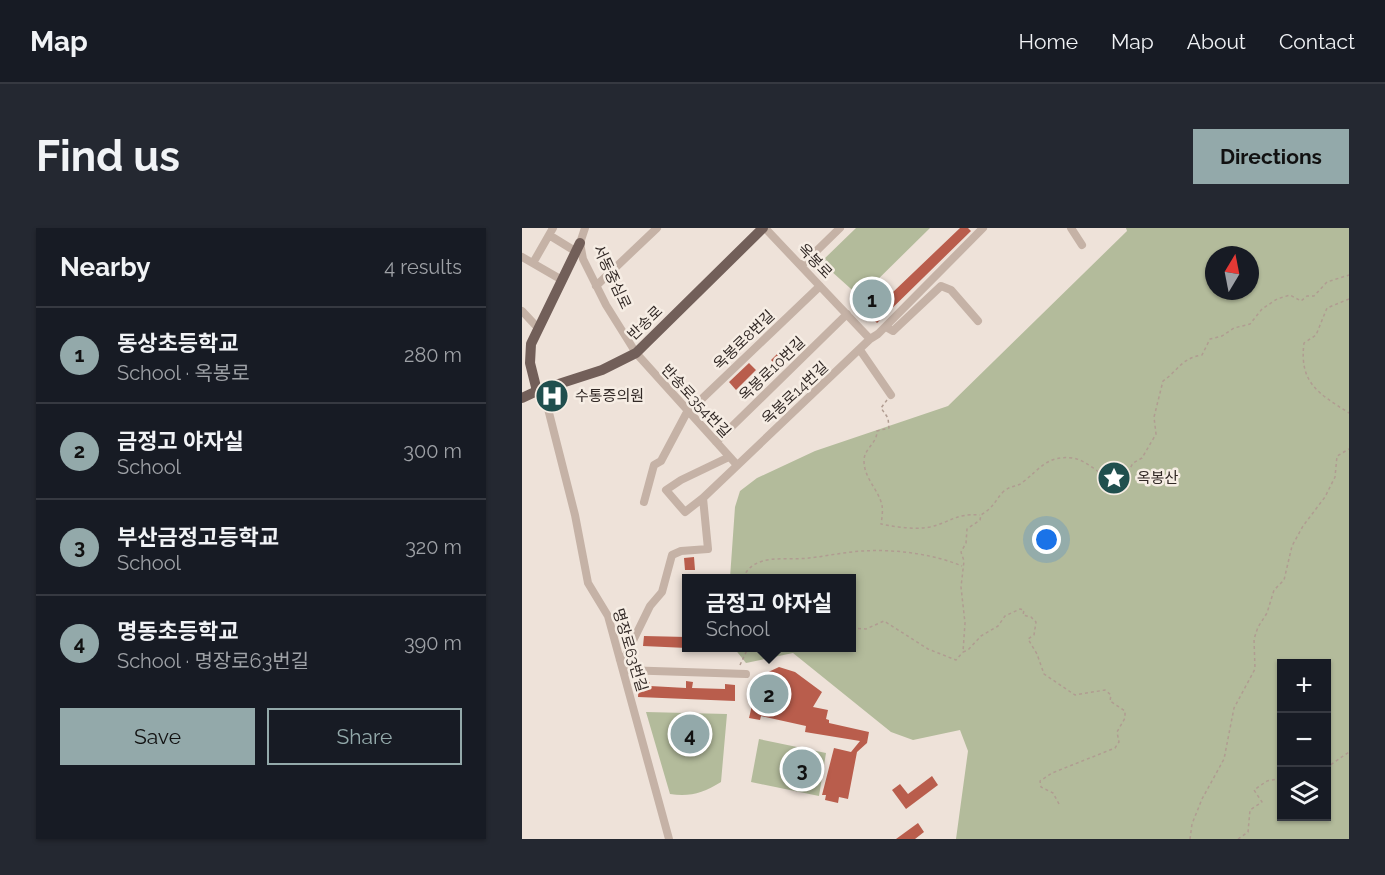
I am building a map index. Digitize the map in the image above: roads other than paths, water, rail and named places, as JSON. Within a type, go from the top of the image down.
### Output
[{"type":"main road","name":"반송로","points":[[522,398],[602,370],[636,353],[764,228]]},
{"type":"main road","name":"서동중심로","points":[[540,390],[529,354],[538,328],[578,247]]},
{"type":"street","name":"서동중심로","points":[[585,228],[578,247],[596,286],[636,353]]},
{"type":"street","points":[[596,286],[657,228]]},
{"type":"street","name":"옥봉로","points":[[764,228],[870,339]]},
{"type":"street","points":[[801,266],[840,228]]},
{"type":"street","points":[[978,321],[951,290],[940,286],[892,331],[886,327],[983,228]]},
{"type":"street","points":[[1071,228],[1082,245]]},
{"type":"street","points":[[533,263],[550,232],[578,247]]},
{"type":"street","points":[[522,256],[562,280]]},
{"type":"street","name":"옥봉로8번길","points":[[644,502],[654,465],[661,461],[689,414],[820,286]]},
{"type":"street","points":[[522,311],[538,328]]},
{"type":"street","name":"옥봉로10번길","points":[[716,442],[847,314]]},
{"type":"street","name":"옥봉로14번길","points":[[729,457],[681,480],[666,490],[685,512],[703,498],[870,339],[886,327]]},
{"type":"street","points":[[860,350],[891,394]]},
{"type":"street","name":"반송로354번길","points":[[636,353],[737,465]]},
{"type":"street","name":"명장로63번길","points":[[540,390],[575,515],[588,583],[608,616],[669,839]]},
{"type":"street","points":[[620,660],[628,651],[650,606],[662,592],[672,555],[681,551],[708,549],[703,498]]},
{"type":"street","points":[[623,670],[746,674]]},
{"type":"place","name":"동상초등학교","points":[[872,299]]},
{"type":"place","name":"수통증의원","points":[[552,396]]},
{"type":"place","name":"옥봉산","points":[[1114,478]]},
{"type":"place","name":"금정고 야자실","points":[[769,694]]},
{"type":"place","name":"명동초등학교","points":[[690,734]]},
{"type":"place","name":"부산금정고등학교","points":[[802,769]]}]
